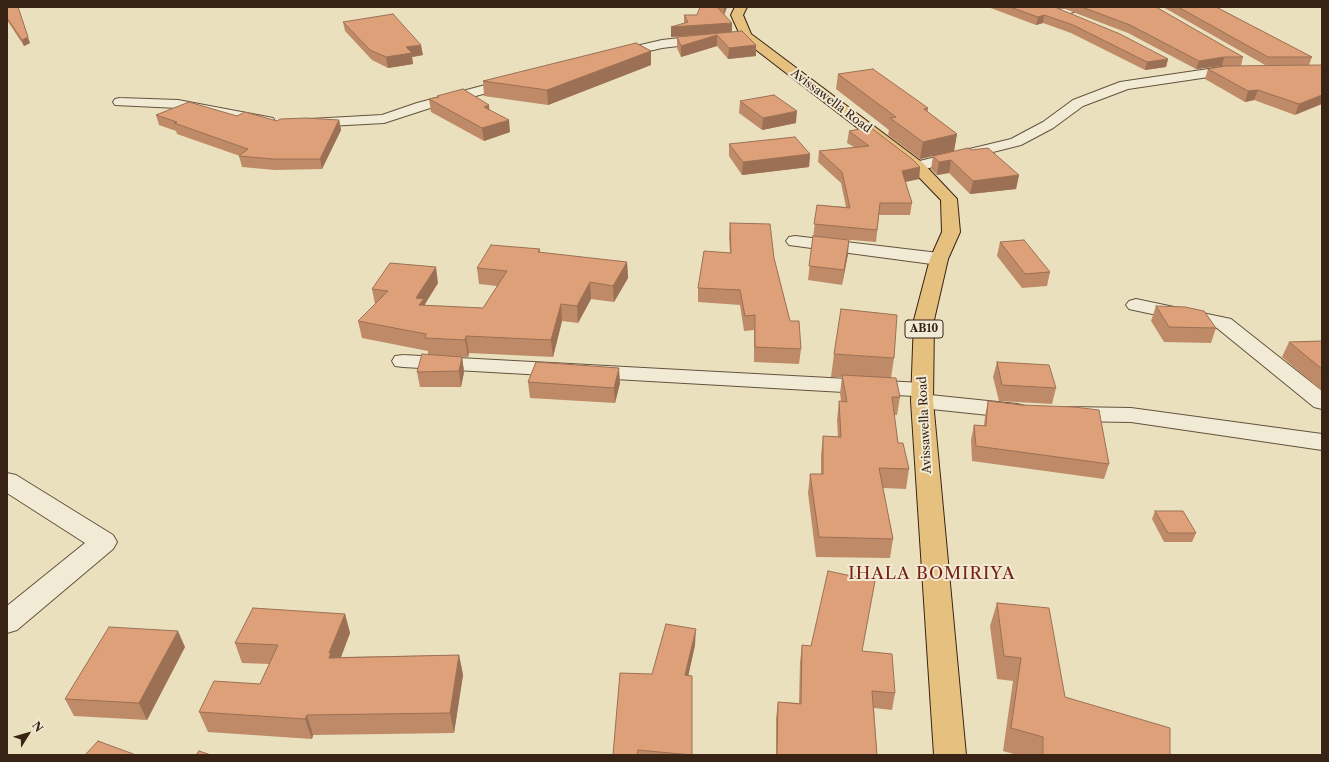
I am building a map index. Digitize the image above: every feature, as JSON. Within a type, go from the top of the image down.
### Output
[{"type":"main road","name":"Avissawella Road","points":[[741,7],[737,15],[732,37],[917,166],[949,199],[951,232],[939,259],[924,320],[922,395],[950,755]]},
{"type":"street","points":[[1044,7],[1081,20]]},
{"type":"street","points":[[1060,12],[1080,7]]},
{"type":"street","points":[[599,59],[662,44],[732,37]]},
{"type":"street","points":[[1175,64],[1194,75]]},
{"type":"street","points":[[917,166],[1016,142],[1048,125],[1078,103],[1126,85],[1222,71],[1249,71]]},
{"type":"street","points":[[299,123],[384,119],[422,106],[522,80]]},
{"type":"street","points":[[120,102],[178,104],[284,124]]},
{"type":"street","points":[[795,240],[939,259]]},
{"type":"street","points":[[1136,305],[1224,323],[1322,402]]},
{"type":"street","points":[[403,361],[922,395],[1044,412],[1131,415],[1322,442]]},
{"type":"street","points":[[7,481],[104,542],[7,622]]},
{"type":"building","points":[[7,7],[18,7],[28,37],[22,40],[7,18]]},
{"type":"building","points":[[700,7],[717,7],[732,23],[671,27],[688,22],[684,15],[697,15]]},
{"type":"building","points":[[1010,7],[1057,7],[1120,34],[1168,59],[1147,62],[1073,25],[1044,15],[1038,17]]},
{"type":"building","points":[[1082,7],[1156,7],[1243,57],[1224,57],[1199,61],[1130,25]]},
{"type":"building","points":[[1178,7],[1216,7],[1312,57],[1268,57]]},
{"type":"building","points":[[393,14],[421,45],[406,47],[412,53],[386,57],[370,50],[343,22]]},
{"type":"building","points":[[742,31],[756,45],[729,48],[717,35],[681,46],[677,37]]},
{"type":"building","points":[[636,43],[651,51],[547,90],[483,81]]},
{"type":"building","points":[[1322,65],[1322,95],[1299,104],[1258,90],[1248,91],[1208,69],[1225,66]]},
{"type":"building","points":[[873,69],[928,108],[924,109],[957,134],[923,142],[890,118],[896,117],[838,74]]},
{"type":"building","points":[[463,89],[489,105],[484,107],[509,120],[482,128],[429,99]]},
{"type":"building","points":[[774,95],[797,111],[763,118],[740,101]]},
{"type":"building","points":[[189,102],[237,116],[245,112],[277,121],[280,119],[306,118],[339,120],[320,159],[273,159],[239,156],[248,149],[174,123],[177,122],[156,115]]},
{"type":"building","points":[[870,127],[912,159],[920,167],[902,171],[912,203],[880,203],[877,230],[814,224],[817,205],[850,208],[842,172],[819,151],[869,146],[849,131]]},
{"type":"building","points":[[795,137],[810,154],[743,162],[729,144]]},
{"type":"building","points":[[968,148],[971,150],[988,148],[1019,175],[973,181],[951,160],[939,162],[933,156]]},
{"type":"building","points":[[730,223],[770,224],[774,258],[790,321],[799,321],[801,349],[755,347],[755,315],[745,316],[740,290],[698,288],[704,251],[731,253]]},
{"type":"building","points":[[813,236],[849,240],[844,270],[809,266]]},
{"type":"building","points":[[1024,240],[1050,272],[1025,274],[1000,242]]},
{"type":"building","points":[[491,245],[540,249],[538,252],[627,262],[613,286],[590,282],[577,306],[561,304],[551,340],[466,336],[465,340],[425,338],[426,334],[358,321],[388,291],[372,289],[390,263],[436,267],[416,298],[424,299],[419,305],[483,308],[507,271],[477,268]]},
{"type":"building","points":[[1156,306],[1185,307],[1204,311],[1216,328],[1169,327]]},
{"type":"building","points":[[841,309],[897,315],[894,358],[834,354]]},
{"type":"building","points":[[1322,341],[1322,369],[1289,342]]},
{"type":"building","points":[[422,354],[462,357],[459,371],[417,372]]},
{"type":"building","points":[[536,362],[619,368],[614,388],[528,382]]},
{"type":"building","points":[[997,362],[1049,365],[1056,388],[1002,385]]},
{"type":"building","points":[[842,375],[896,378],[900,397],[892,397],[898,443],[903,443],[909,469],[879,468],[893,539],[819,537],[810,474],[823,474],[823,436],[841,437],[839,401],[847,402]]},
{"type":"building","points":[[988,401],[1021,405],[1074,407],[1099,410],[1109,464],[976,446],[974,425],[986,426]]},
{"type":"building","points":[[1155,511],[1183,511],[1196,533],[1168,533]]},
{"type":"building","points":[[828,571],[875,581],[862,651],[892,654],[895,693],[872,691],[877,755],[777,755],[778,702],[801,704],[802,645],[811,646]]},
{"type":"building","points":[[997,603],[1049,608],[1065,697],[1170,728],[1170,755],[1043,755],[1043,737],[1011,728],[1021,658],[1004,656]]},
{"type":"building","points":[[253,608],[345,614],[329,653],[331,653],[329,658],[459,655],[450,713],[307,715],[305,719],[199,712],[214,681],[260,684],[278,645],[235,643]]},
{"type":"building","points":[[666,624],[696,629],[685,675],[692,676],[692,755],[638,750],[637,755],[613,755],[620,673],[652,674]]},
{"type":"building","points":[[109,627],[178,631],[139,703],[65,699]]},
{"type":"building","points":[[98,741],[136,755],[85,755]]},
{"type":"building","points":[[199,751],[211,755],[196,755]]},
{"type":"district","name":"IHALA BOMIRIYA","points":[[932,574]]}]
